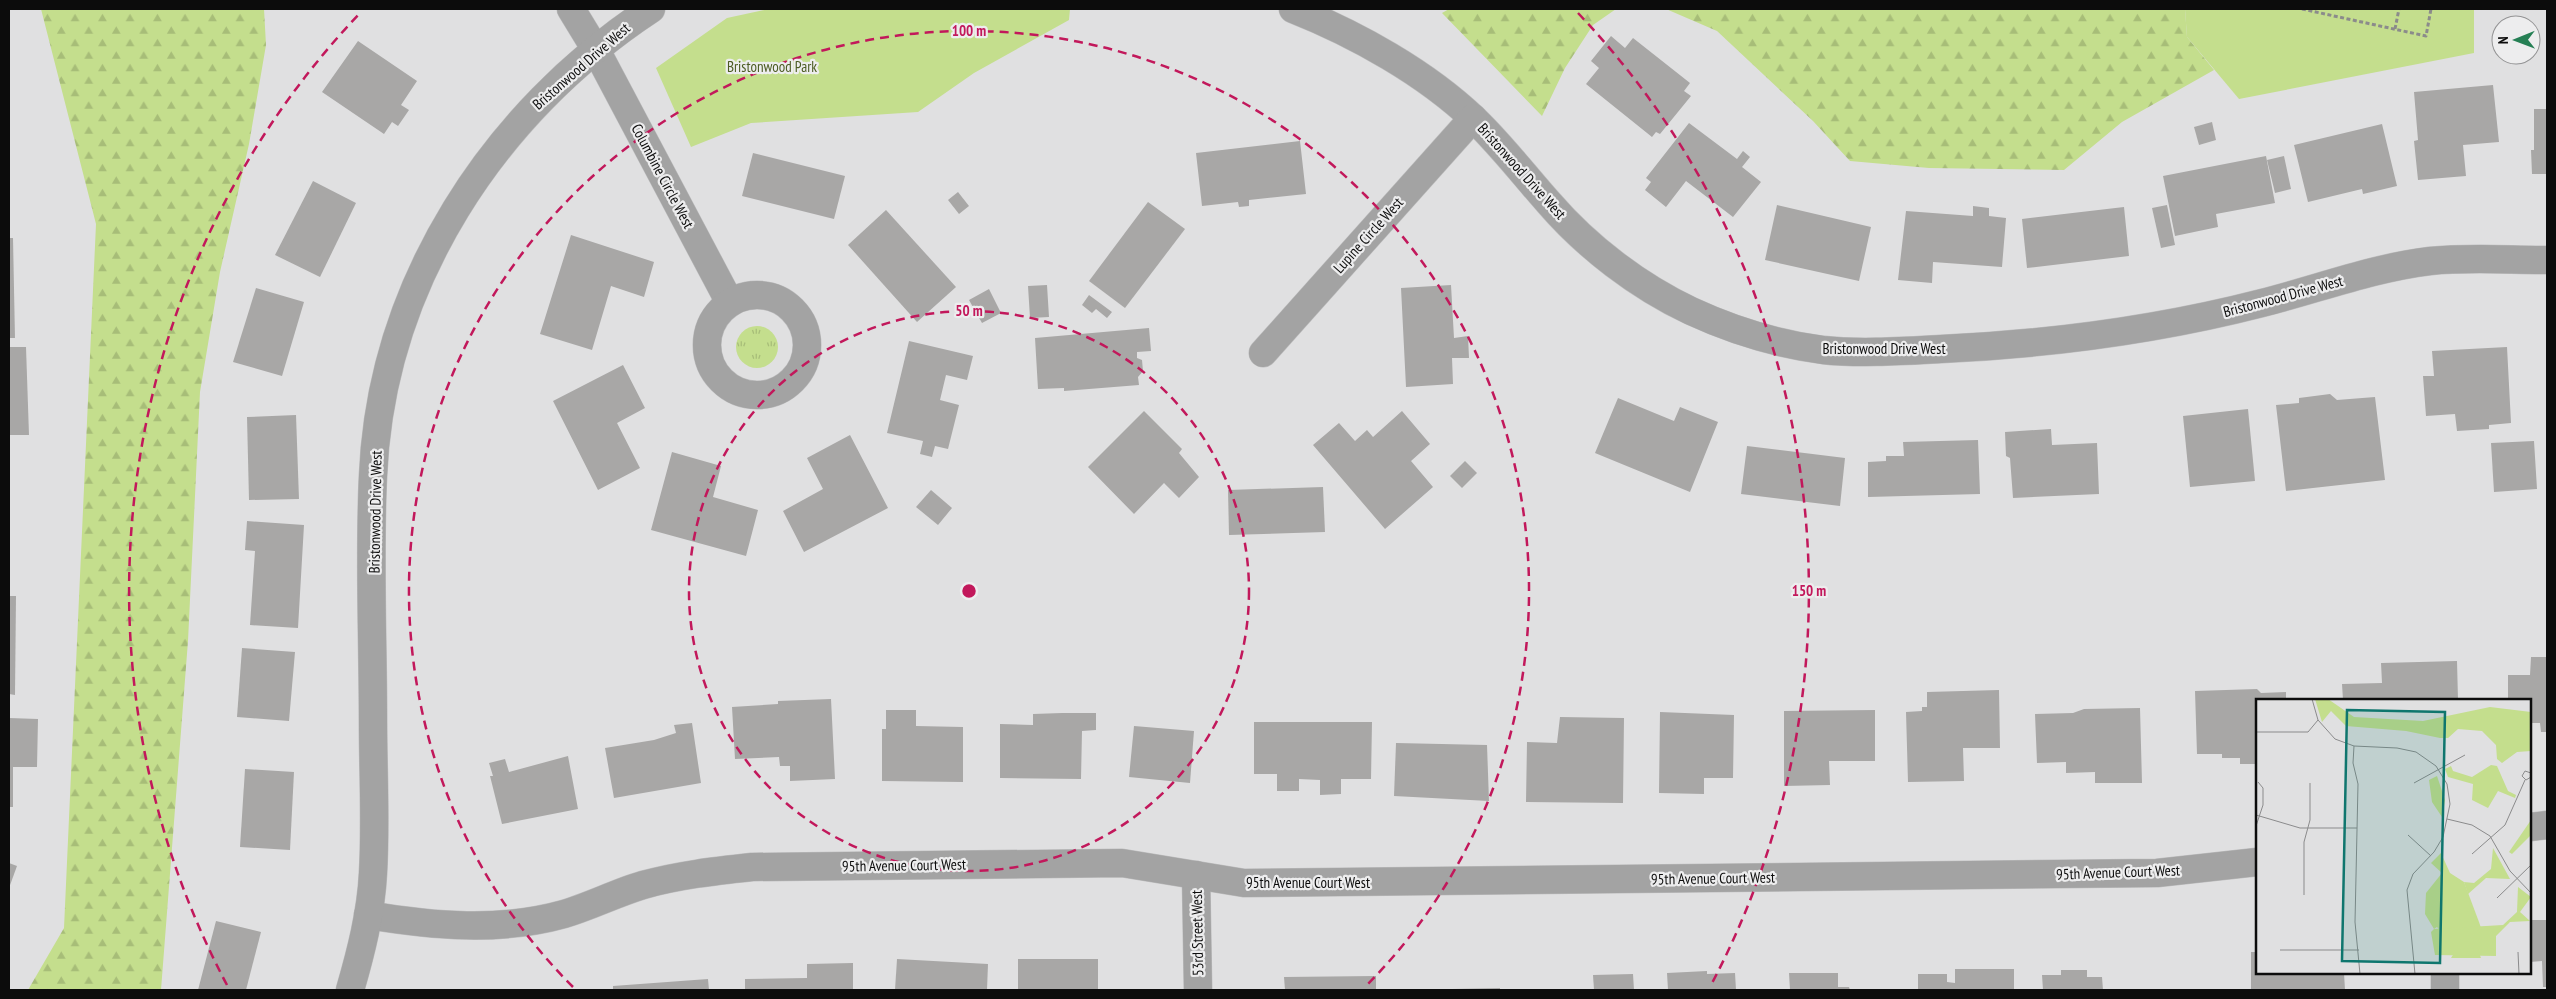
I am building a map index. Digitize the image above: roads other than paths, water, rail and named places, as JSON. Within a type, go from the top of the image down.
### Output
[{"type":"street","name":"Columbine Circle West","points":[[572,9],[596,50],[730,303]]},
{"type":"street","name":"Bristonwood Drive West","points":[[350,990],[368,914],[373,873],[373,475],[387,379],[400,331],[416,285],[437,241],[461,199],[490,157],[522,118],[557,82],[651,9]]},
{"type":"street","name":"Bristonwood Drive West","points":[[1294,9],[1363,42],[1430,83],[1473,118],[1511,157],[1551,206],[1601,254],[1659,294],[1690,310],[1739,330],[1824,350],[1912,351],[1991,347],[2088,337],[2186,321],[2262,303],[2374,271],[2429,262],[2547,260]]},
{"type":"street","name":"Lupine Circle West","points":[[1263,353],[1473,118]]},
{"type":"street","points":[[2531,827],[2547,825]]},
{"type":"street","name":"95th Avenue Court West","points":[[368,914],[418,923],[470,926],[533,920],[564,914],[643,886],[696,873],[752,867],[1122,863],[1244,883],[2157,873],[2256,862]]},
{"type":"street","name":"53rd Street West","points":[[1196,876],[1198,990]]},
{"type":"street","points":[[2445,974],[2445,990]]},
{"type":"park label","name":"Bristonwood Park","points":[[772,66]]}]
